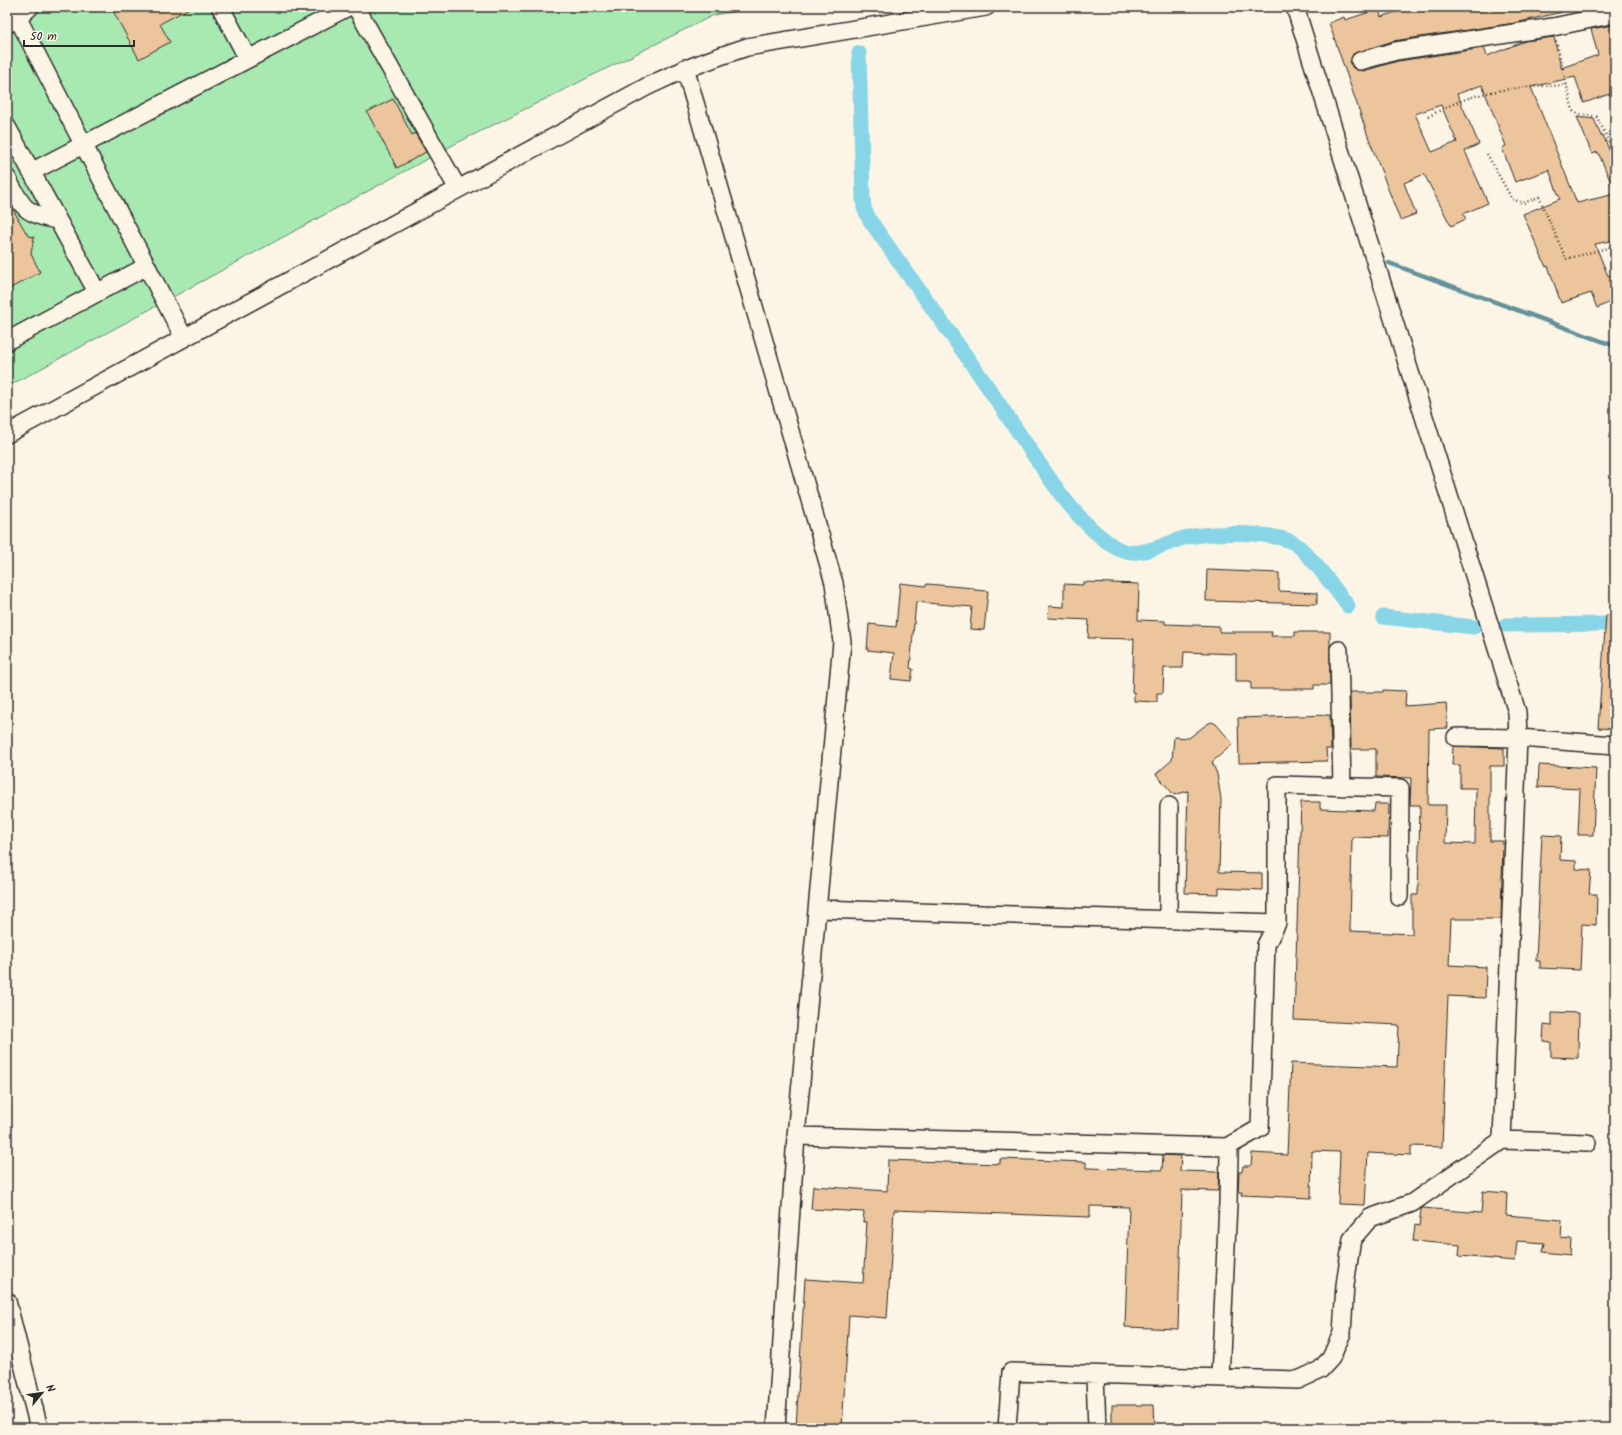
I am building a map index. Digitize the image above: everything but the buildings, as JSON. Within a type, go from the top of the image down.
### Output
[{"type":"street","points":[[30,7],[12,17],[83,145],[184,338]]},
{"type":"street","points":[[31,172],[348,7]]},
{"type":"street","points":[[356,7],[458,189]]},
{"type":"street","points":[[7,434],[648,86],[685,68],[747,47],[986,7]]},
{"type":"street","points":[[1295,7],[1517,712],[1518,738],[1502,1140]]},
{"type":"street","points":[[221,8],[248,59]]},
{"type":"street","points":[[1360,61],[1396,51],[1553,27],[1615,14]]},
{"type":"street","points":[[685,68],[834,583],[842,642],[796,1136],[776,1428]]},
{"type":"street","points":[[7,127],[96,292]]},
{"type":"street","points":[[7,178],[27,210],[38,216],[57,220]]},
{"type":"street","points":[[7,341],[147,266]]},
{"type":"street","points":[[1340,650],[1342,787]]},
{"type":"street","points":[[1456,737],[1518,738],[1615,745]]},
{"type":"street","points":[[796,1136],[1228,1147],[1260,1128],[1266,945],[1277,923],[1277,785],[1400,788],[1399,897]]},
{"type":"street","points":[[1168,919],[1169,806]]},
{"type":"street","points":[[818,909],[1277,923]]},
{"type":"street","points":[[1006,1428],[1011,1372],[1298,1380],[1320,1370],[1331,1358],[1342,1333],[1345,1285],[1352,1239],[1370,1218],[1412,1203],[1502,1140],[1588,1142]]},
{"type":"street","points":[[1220,1378],[1229,1153]]},
{"type":"street","points":[[7,1301],[39,1428]]},
{"type":"street","points":[[1095,1375],[1097,1428]]},
{"type":"path","points":[[1553,27],[1573,111],[1579,114],[1597,117],[1615,154]]},
{"type":"path","points":[[1428,117],[1450,104],[1470,96],[1496,90],[1567,85]]},
{"type":"path","points":[[1486,154],[1512,198],[1523,203],[1539,197],[1566,260],[1615,246]]},
{"type":"green space","points":[[7,7],[760,7],[714,15],[453,145],[7,387]]},
{"type":"waterway","points":[[859,53],[863,198],[864,208],[869,219],[985,383],[1052,482],[1079,516],[1113,546],[1131,552],[1150,550],[1188,537],[1199,535],[1226,533],[1255,534],[1281,538],[1292,542],[1305,553],[1348,606]]},
{"type":"waterway","points":[[1389,263],[1615,346]]},
{"type":"waterway","points":[[1383,617],[1474,627]]},
{"type":"waterway","points":[[1506,625],[1615,624]]}]
